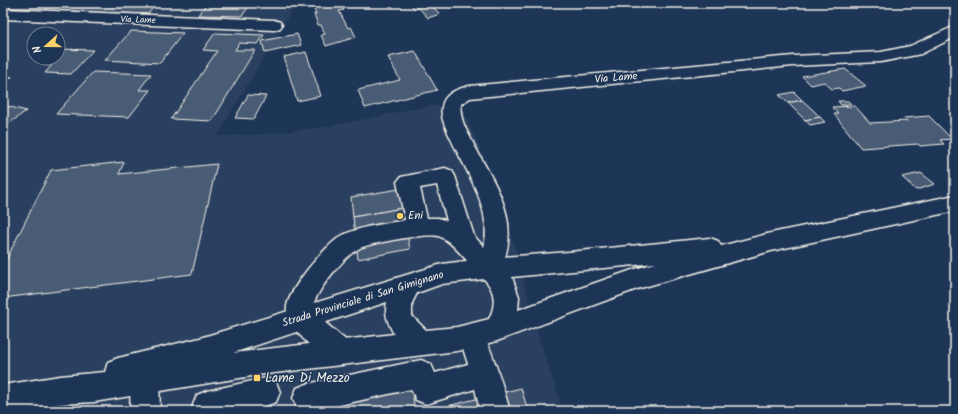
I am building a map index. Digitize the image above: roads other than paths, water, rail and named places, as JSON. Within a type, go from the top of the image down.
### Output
[{"type":"main road","name":"Via Lame","points":[[3,14],[274,25]]},
{"type":"main road","name":"Via Lame","points":[[489,268],[497,242],[496,221],[490,200],[452,118],[451,104],[453,99],[458,96],[469,92],[782,62],[880,57],[915,50],[955,31]]},
{"type":"main road","points":[[418,228],[408,182],[445,176],[464,242]]},
{"type":"main road","name":"Strada Provinciale di San Gimignano","points":[[3,399],[60,390],[94,388],[258,362],[423,344],[485,332],[635,279],[771,242],[955,203]]},
{"type":"main road","points":[[339,352],[302,318],[298,307],[304,293],[324,268],[348,243],[362,238],[430,226],[442,228],[464,242],[502,280],[506,292],[506,310],[485,332],[485,374],[494,411]]},
{"type":"main road","name":"Strada Provinciale di San Gimignano","points":[[60,390],[93,378],[176,358],[442,274],[489,268],[569,262],[771,242]]},
{"type":"main road","points":[[408,285],[399,302],[399,315],[403,327],[407,332],[423,344]]},
{"type":"main road","points":[[307,398],[421,373],[426,390],[485,374]]},
{"type":"main road","points":[[145,380],[146,411]]},
{"type":"main road","points":[[207,411],[207,405],[266,392]]},
{"type":"place","name":"Eni","points":[[400,216]]},
{"type":"place","name":"Lame Di Mezzo","points":[[257,378]]}]
